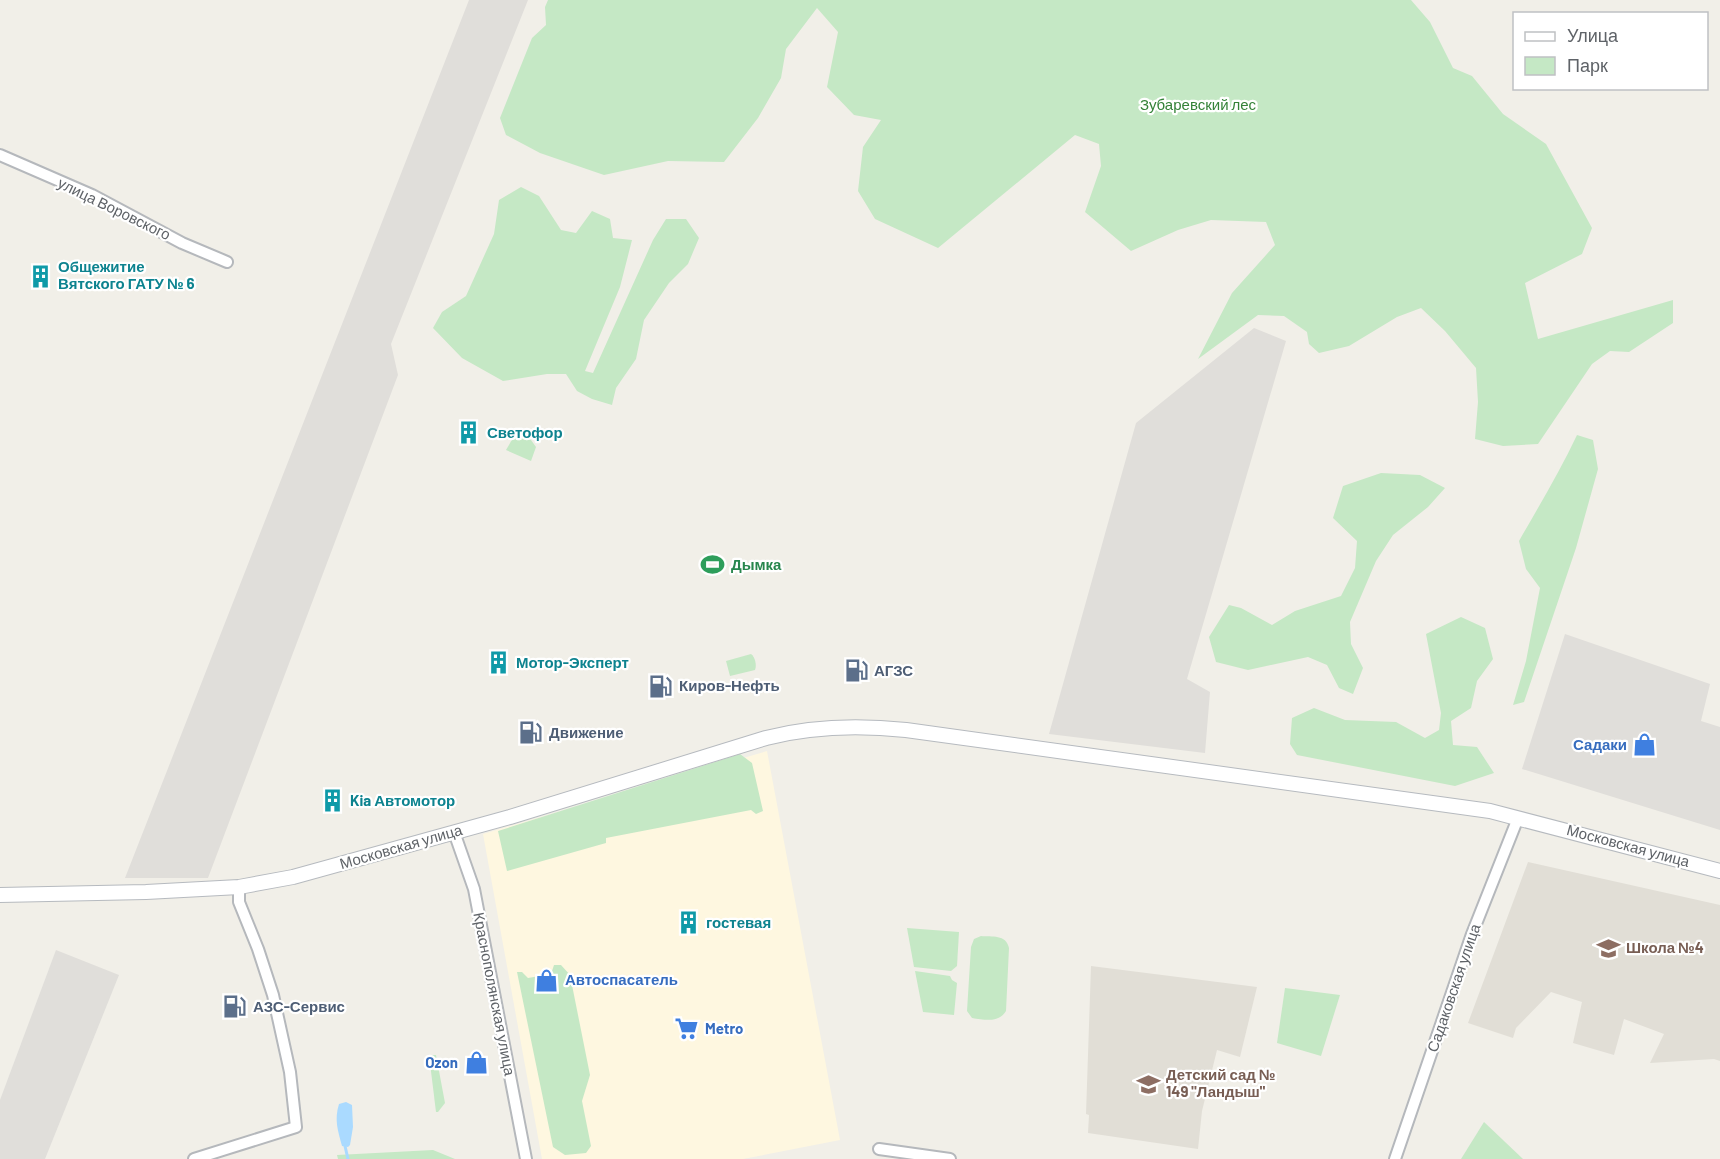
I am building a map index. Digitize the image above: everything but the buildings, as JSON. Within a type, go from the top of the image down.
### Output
[{"type":"main road","name":"Московская улица","points":[[0,895],[146,892],[239,887],[293,877],[454,832],[790,732],[838,727],[906,730],[1490,811],[1720,871]]},
{"type":"street","name":"улица Воровского","points":[[0,155],[82,191],[182,243],[228,262]]},
{"type":"street","name":"Садаковская улица","points":[[1395,1159],[1468,944],[1518,818]]},
{"type":"street","name":"Краснополянская улица","points":[[454,832],[474,889],[526,1159]]},
{"type":"street","points":[[194,1159],[296,1127],[290,1072],[273,995],[239,902],[239,887]]},
{"type":"street","points":[[879,1149],[950,1159]]},
{"type":"shaded area","points":[[469,0],[528,0],[391,344],[398,375],[208,878],[125,878]]},
{"type":"shaded area","points":[[1254,328],[1286,341],[1187,679],[1210,692],[1205,753],[1049,734],[1136,423]]},
{"type":"shaded area","points":[[1565,634],[1710,684],[1701,721],[1720,727],[1720,830],[1522,769]]},
{"type":"shaded area","points":[[767,751],[840,1140],[743,1159],[542,1159],[483,834]]},
{"type":"shaded area","name":"Школа №4","points":[[1528,862],[1720,905],[1720,1061],[1714,1059],[1650,1063],[1664,1034],[1624,1019],[1614,1055],[1573,1043],[1582,1002],[1551,992],[1516,1028],[1513,1038],[1468,1023]]},
{"type":"shaded area","points":[[56,950],[119,975],[45,1159],[0,1159],[0,1100]]},
{"type":"shaded area","name":"Детский сад № 149 \"Ландыш\"","points":[[1091,966],[1257,987],[1240,1057],[1217,1050],[1202,1111],[1198,1149],[1088,1133],[1089,1115],[1086,1114]]},
{"type":"green space","name":"Зубаревский лес","points":[[548,0],[1411,0],[1430,22],[1453,68],[1472,76],[1503,114],[1546,144],[1592,228],[1582,254],[1525,283],[1538,339],[1673,300],[1673,323],[1629,352],[1610,351],[1592,364],[1538,444],[1503,446],[1475,439],[1478,402],[1476,368],[1445,331],[1421,308],[1397,317],[1349,346],[1319,353],[1309,344],[1307,332],[1284,316],[1258,315],[1198,359],[1232,293],[1275,245],[1266,222],[1211,220],[1178,230],[1131,251],[1085,212],[1101,166],[1099,144],[1075,135],[938,248],[875,219],[858,191],[863,147],[881,120],[854,115],[827,87],[838,32],[817,8],[786,49],[781,78],[758,118],[724,162],[668,161],[604,175],[540,153],[506,135],[500,118],[532,38],[546,25],[545,7]]},
{"type":"green space","points":[[521,187],[539,196],[561,230],[576,233],[592,211],[610,219],[613,238],[632,240],[620,287],[585,371],[593,373],[653,240],[666,219],[686,219],[699,238],[688,264],[669,283],[644,320],[636,359],[616,388],[612,405],[592,399],[577,391],[566,374],[547,374],[503,381],[462,358],[433,328],[442,312],[466,296],[494,234],[499,200]]},
{"type":"green space","points":[[1577,435],[1593,440],[1598,469],[1576,548],[1524,702],[1513,705],[1526,661],[1540,588],[1526,569],[1519,541]]},
{"type":"green space","points":[[522,437],[531,440],[536,447],[531,461],[506,450],[513,438]]},
{"type":"green space","points":[[1381,473],[1420,475],[1445,488],[1428,507],[1393,535],[1376,561],[1350,622],[1351,644],[1363,668],[1353,694],[1339,688],[1327,665],[1308,657],[1248,670],[1216,662],[1209,637],[1229,605],[1241,608],[1272,625],[1295,611],[1341,596],[1355,568],[1357,541],[1333,518],[1343,486]]},
{"type":"green space","points":[[1461,617],[1485,628],[1493,659],[1477,681],[1471,708],[1451,721],[1453,745],[1477,747],[1494,773],[1455,786],[1297,755],[1290,744],[1292,718],[1314,708],[1345,720],[1396,722],[1425,738],[1439,730],[1441,713],[1426,634]]},
{"type":"green space","points":[[751,654],[755,661],[755,670],[730,676],[726,661]]},
{"type":"green space","points":[[740,754],[752,763],[763,811],[756,814],[751,810],[606,838],[606,843],[507,871],[498,831]]},
{"type":"green space","points":[[907,928],[959,932],[957,966],[951,971],[914,967]]},
{"type":"green space","points":[[981,936],[1002,938],[1009,948],[1006,1011],[1000,1017],[991,1020],[972,1018],[967,1011],[971,947],[974,939]]},
{"type":"green space","points":[[554,965],[561,965],[570,975],[590,1075],[582,1101],[591,1146],[586,1153],[565,1155],[553,1147],[517,972],[522,972],[528,978],[551,974]]},
{"type":"green space","points":[[915,971],[950,976],[957,983],[954,1015],[923,1012]]},
{"type":"green space","points":[[1285,988],[1340,995],[1321,1056],[1277,1043]]},
{"type":"green space","points":[[429,1055],[436,1055],[445,1103],[438,1112],[436,1112]]},
{"type":"green space","points":[[1484,1122],[1523,1159],[1461,1159]]},
{"type":"green space","points":[[433,1150],[455,1159],[338,1159],[337,1155]]},
{"type":"water","points":[[346,1102],[352,1105],[353,1127],[348,1147],[342,1146],[337,1120],[339,1104]]},
{"type":"waterway","points":[[345,1146],[348,1159]]},
{"type":"place","name":"Общежитие Вятского ГАТУ № 6","points":[[40,276]]},
{"type":"place","name":"Светофор","points":[[469,433]]},
{"type":"place","name":"Дымка","points":[[713,565]]},
{"type":"place","name":"Мотор-Эксперт","points":[[498,663]]},
{"type":"place","name":"АГЗС","points":[[856,671]]},
{"type":"place","name":"Киров-Нефть","points":[[661,686]]},
{"type":"place","name":"Движение","points":[[531,733]]},
{"type":"place","name":"Садаки","points":[[1645,745]]},
{"type":"place","name":"Kia Автомотор","points":[[332,801]]},
{"type":"place","name":"гостевая","points":[[688,923]]},
{"type":"place","name":"Школа №4","points":[[1608,948]]},
{"type":"place","name":"Автоспасатель","points":[[547,980]]},
{"type":"place","name":"АЗС-Сервис","points":[[235,1007]]},
{"type":"place","name":"Metro","points":[[687,1029]]},
{"type":"place","name":"Ozon","points":[[476,1063]]},
{"type":"place","name":"Детский сад № 149 \"Ландыш\"","points":[[1148,1084]]}]
